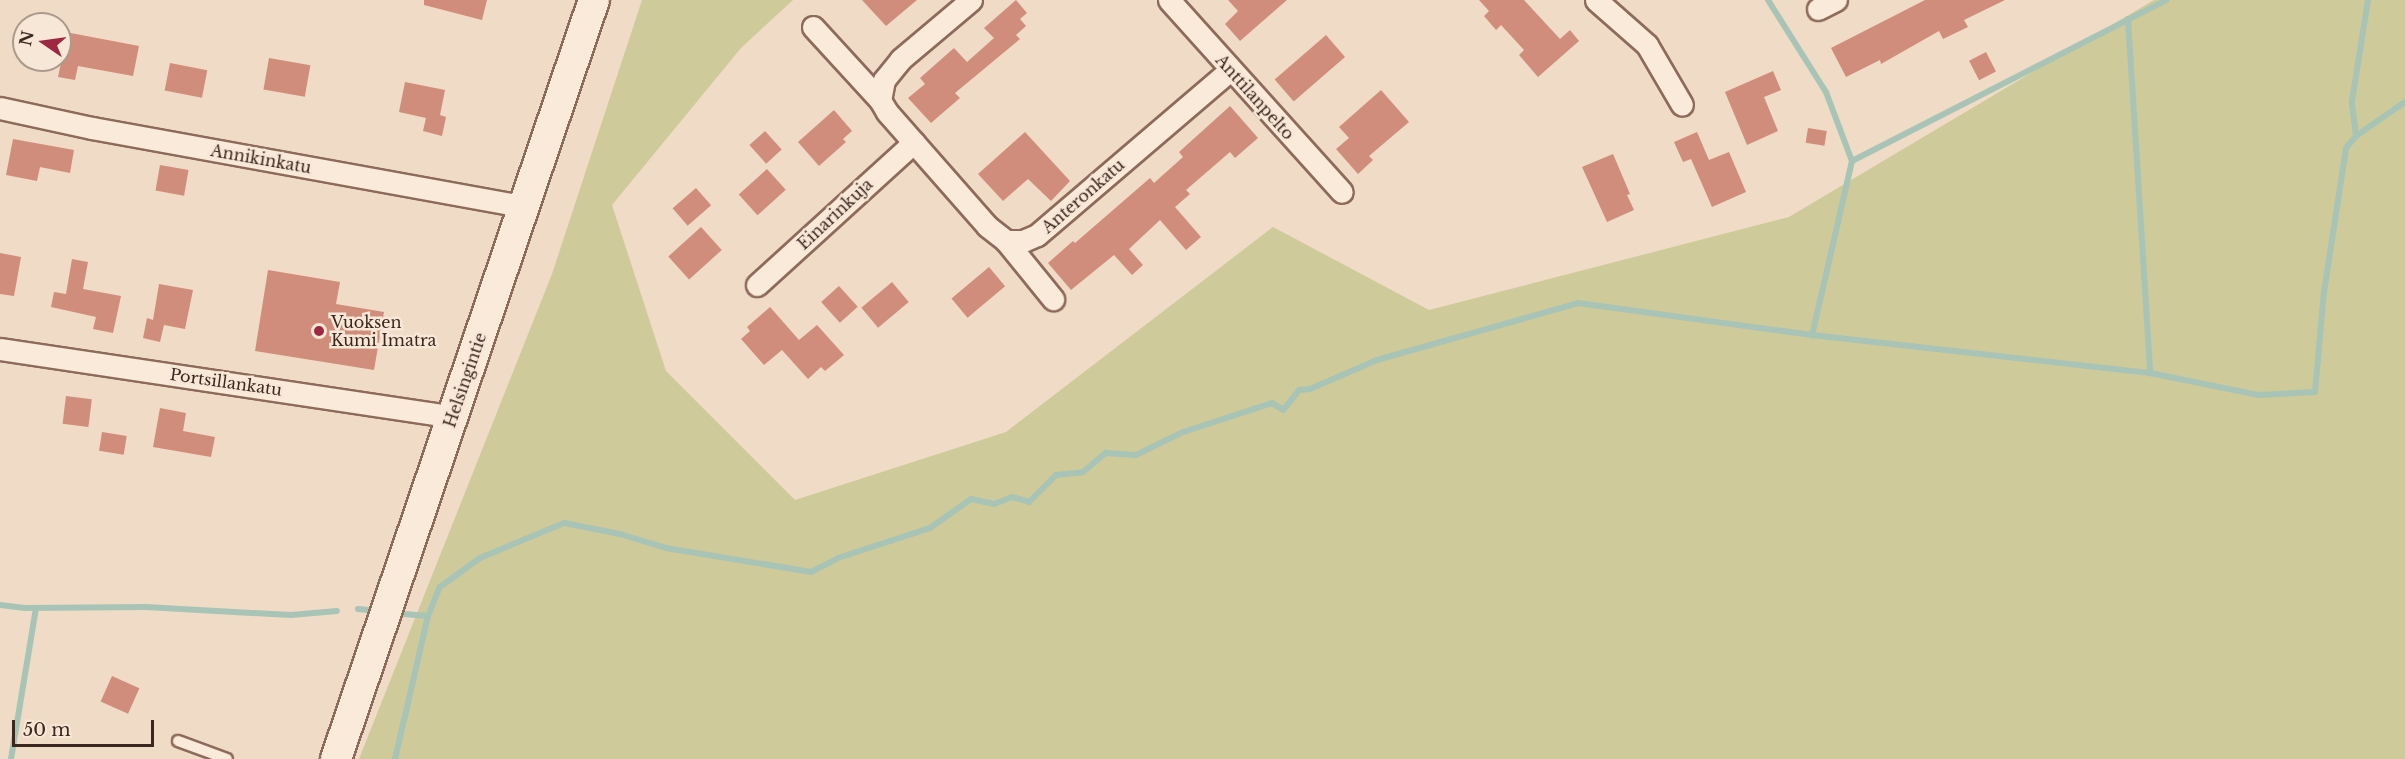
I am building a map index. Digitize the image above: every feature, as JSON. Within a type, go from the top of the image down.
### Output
[{"type":"main road","name":"Helsingintie","points":[[336,759],[594,0]]},
{"type":"street","points":[[880,100],[884,80],[902,59],[971,0]]},
{"type":"street","name":"Anttilanpelto","points":[[1169,0],[1342,192]]},
{"type":"street","points":[[1596,0],[1647,45],[1682,105]]},
{"type":"street","points":[[813,27],[880,100],[887,112],[987,226],[1006,241],[1053,299]]},
{"type":"street","name":"Anteronkatu","points":[[1006,241],[1023,241],[1037,235],[1230,70]]},
{"type":"street","name":"Annikinkatu","points":[[0,108],[92,128],[523,206]]},
{"type":"street","name":"Einarinkuja","points":[[757,285],[914,142]]},
{"type":"street","name":"Portsillankatu","points":[[0,349],[453,417]]},
{"type":"lane","points":[[178,741],[227,759]]},
{"type":"shaded area","points":[[642,0],[793,0],[741,48],[612,205],[666,371],[795,500],[1006,432],[1273,227],[1429,310],[1789,217],[2154,0],[2405,0],[2405,759],[359,759],[552,274]]},
{"type":"building","points":[[424,0],[487,0],[482,20],[424,5]]},
{"type":"building","points":[[862,0],[917,0],[886,26]]},
{"type":"building","points":[[1016,0],[1027,13],[1020,19],[1026,26],[1016,35],[1020,39],[955,93],[960,98],[931,123],[908,98],[925,84],[920,78],[954,48],[967,62],[994,38],[984,28]]},
{"type":"building","points":[[1228,0],[1287,0],[1240,41],[1225,24],[1238,11]]},
{"type":"building","points":[[1479,0],[1524,0],[1560,39],[1570,30],[1579,41],[1538,77],[1519,55],[1524,50],[1501,25],[1496,30],[1484,16],[1489,11]]},
{"type":"building","points":[[1925,0],[2005,0],[1964,20],[1968,27],[1943,39],[1939,31],[1881,64],[1880,60],[1846,77],[1831,48]]},
{"type":"building","points":[[72,33],[139,46],[133,76],[78,66],[75,80],[58,77],[59,72],[72,72]]},
{"type":"building","points":[[1326,35],[1345,57],[1294,101],[1275,80]]},
{"type":"building","points":[[1986,52],[1996,72],[1979,80],[1969,61]]},
{"type":"building","points":[[269,58],[310,65],[305,97],[263,90]]},
{"type":"building","points":[[170,63],[207,70],[202,98],[165,90]]},
{"type":"building","points":[[1773,71],[1781,90],[1764,97],[1778,131],[1747,145],[1725,92]]},
{"type":"building","points":[[405,82],[445,90],[440,115],[446,117],[442,136],[423,131],[426,118],[399,112]]},
{"type":"building","points":[[1381,90],[1409,122],[1369,156],[1373,160],[1358,174],[1336,149],[1349,138],[1339,127]]},
{"type":"building","points":[[1230,106],[1258,138],[1235,158],[1230,152],[1186,190],[1190,194],[1175,207],[1201,237],[1186,250],[1160,220],[1129,249],[1143,265],[1132,275],[1114,255],[1071,290],[1048,263],[1073,241],[1075,243],[1150,178],[1154,183],[1183,157],[1179,152]]},
{"type":"building","points":[[834,110],[852,131],[843,139],[846,142],[819,166],[798,142]]},
{"type":"building","points":[[1808,128],[1827,131],[1824,146],[1806,143]]},
{"type":"building","points":[[765,131],[782,150],[766,164],[749,145]]},
{"type":"building","points":[[1025,132],[1070,181],[1051,201],[1028,179],[1003,201],[978,174]]},
{"type":"building","points":[[1697,132],[1709,160],[1729,152],[1746,192],[1712,207],[1691,159],[1683,162],[1674,142]]},
{"type":"building","points":[[13,139],[74,150],[70,173],[40,167],[37,181],[6,175]]},
{"type":"building","points":[[1613,154],[1630,194],[1627,195],[1634,210],[1607,222],[1582,167]]},
{"type":"building","points":[[160,165],[189,170],[184,196],[155,191]]},
{"type":"building","points":[[767,169],[786,190],[757,215],[739,194]]},
{"type":"building","points":[[696,188],[711,205],[688,226],[673,208]]},
{"type":"building","points":[[701,227],[722,250],[689,279],[668,256]]},
{"type":"building","points":[[0,253],[21,257],[14,296],[0,294]]},
{"type":"building","points":[[72,259],[88,262],[83,289],[121,296],[113,333],[93,329],[96,317],[51,307],[54,292],[66,294]]},
{"type":"building","points":[[989,267],[1005,286],[968,318],[951,298]]},
{"type":"building","name":"Vuoksen Kumi Imatra","points":[[268,270],[340,282],[336,304],[384,312],[374,370],[255,351]]},
{"type":"building","points":[[892,282],[909,302],[878,328],[861,308]]},
{"type":"building","points":[[159,284],[193,290],[185,329],[164,325],[160,342],[143,338],[147,318],[153,320]]},
{"type":"building","points":[[839,286],[858,307],[840,323],[821,302]]},
{"type":"building","points":[[770,307],[799,340],[817,325],[844,355],[825,371],[821,367],[808,379],[782,350],[764,365],[741,339],[750,331],[747,327]]},
{"type":"building","points":[[66,396],[92,399],[88,427],[63,424]]},
{"type":"building","points":[[160,408],[186,413],[183,431],[215,437],[211,457],[153,447]]},
{"type":"building","points":[[102,432],[127,436],[124,455],[99,451]]},
{"type":"building","points":[[112,676],[139,688],[128,714],[101,702]]},
{"type":"waterway","points":[[1768,0],[1826,92],[1852,161],[1812,335]]},
{"type":"waterway","points":[[1852,161],[2166,0]]},
{"type":"waterway","points":[[2356,136],[2352,101],[2368,0]]},
{"type":"waterway","points":[[2128,19],[2150,373]]},
{"type":"waterway","points":[[395,759],[428,616],[440,587],[480,558],[564,523],[620,534],[666,548],[811,572],[838,558],[930,528],[971,499],[994,504],[1012,497],[1029,502],[1056,475],[1083,472],[1106,453],[1136,455],[1183,432],[1272,403],[1283,410],[1299,390],[1310,389],[1377,360],[1578,303],[1812,335],[2150,373],[2258,395],[2315,392],[2324,292],[2346,148],[2356,136],[2405,102]]},
{"type":"waterway","points":[[0,605],[25,608],[146,607],[291,615],[337,611]]},
{"type":"waterway","points":[[11,759],[36,608]]},
{"type":"waterway","points":[[358,609],[369,610]]},
{"type":"waterway","points":[[404,614],[428,616]]},
{"type":"place","name":"Vuoksen Kumi Imatra","points":[[319,331]]}]
